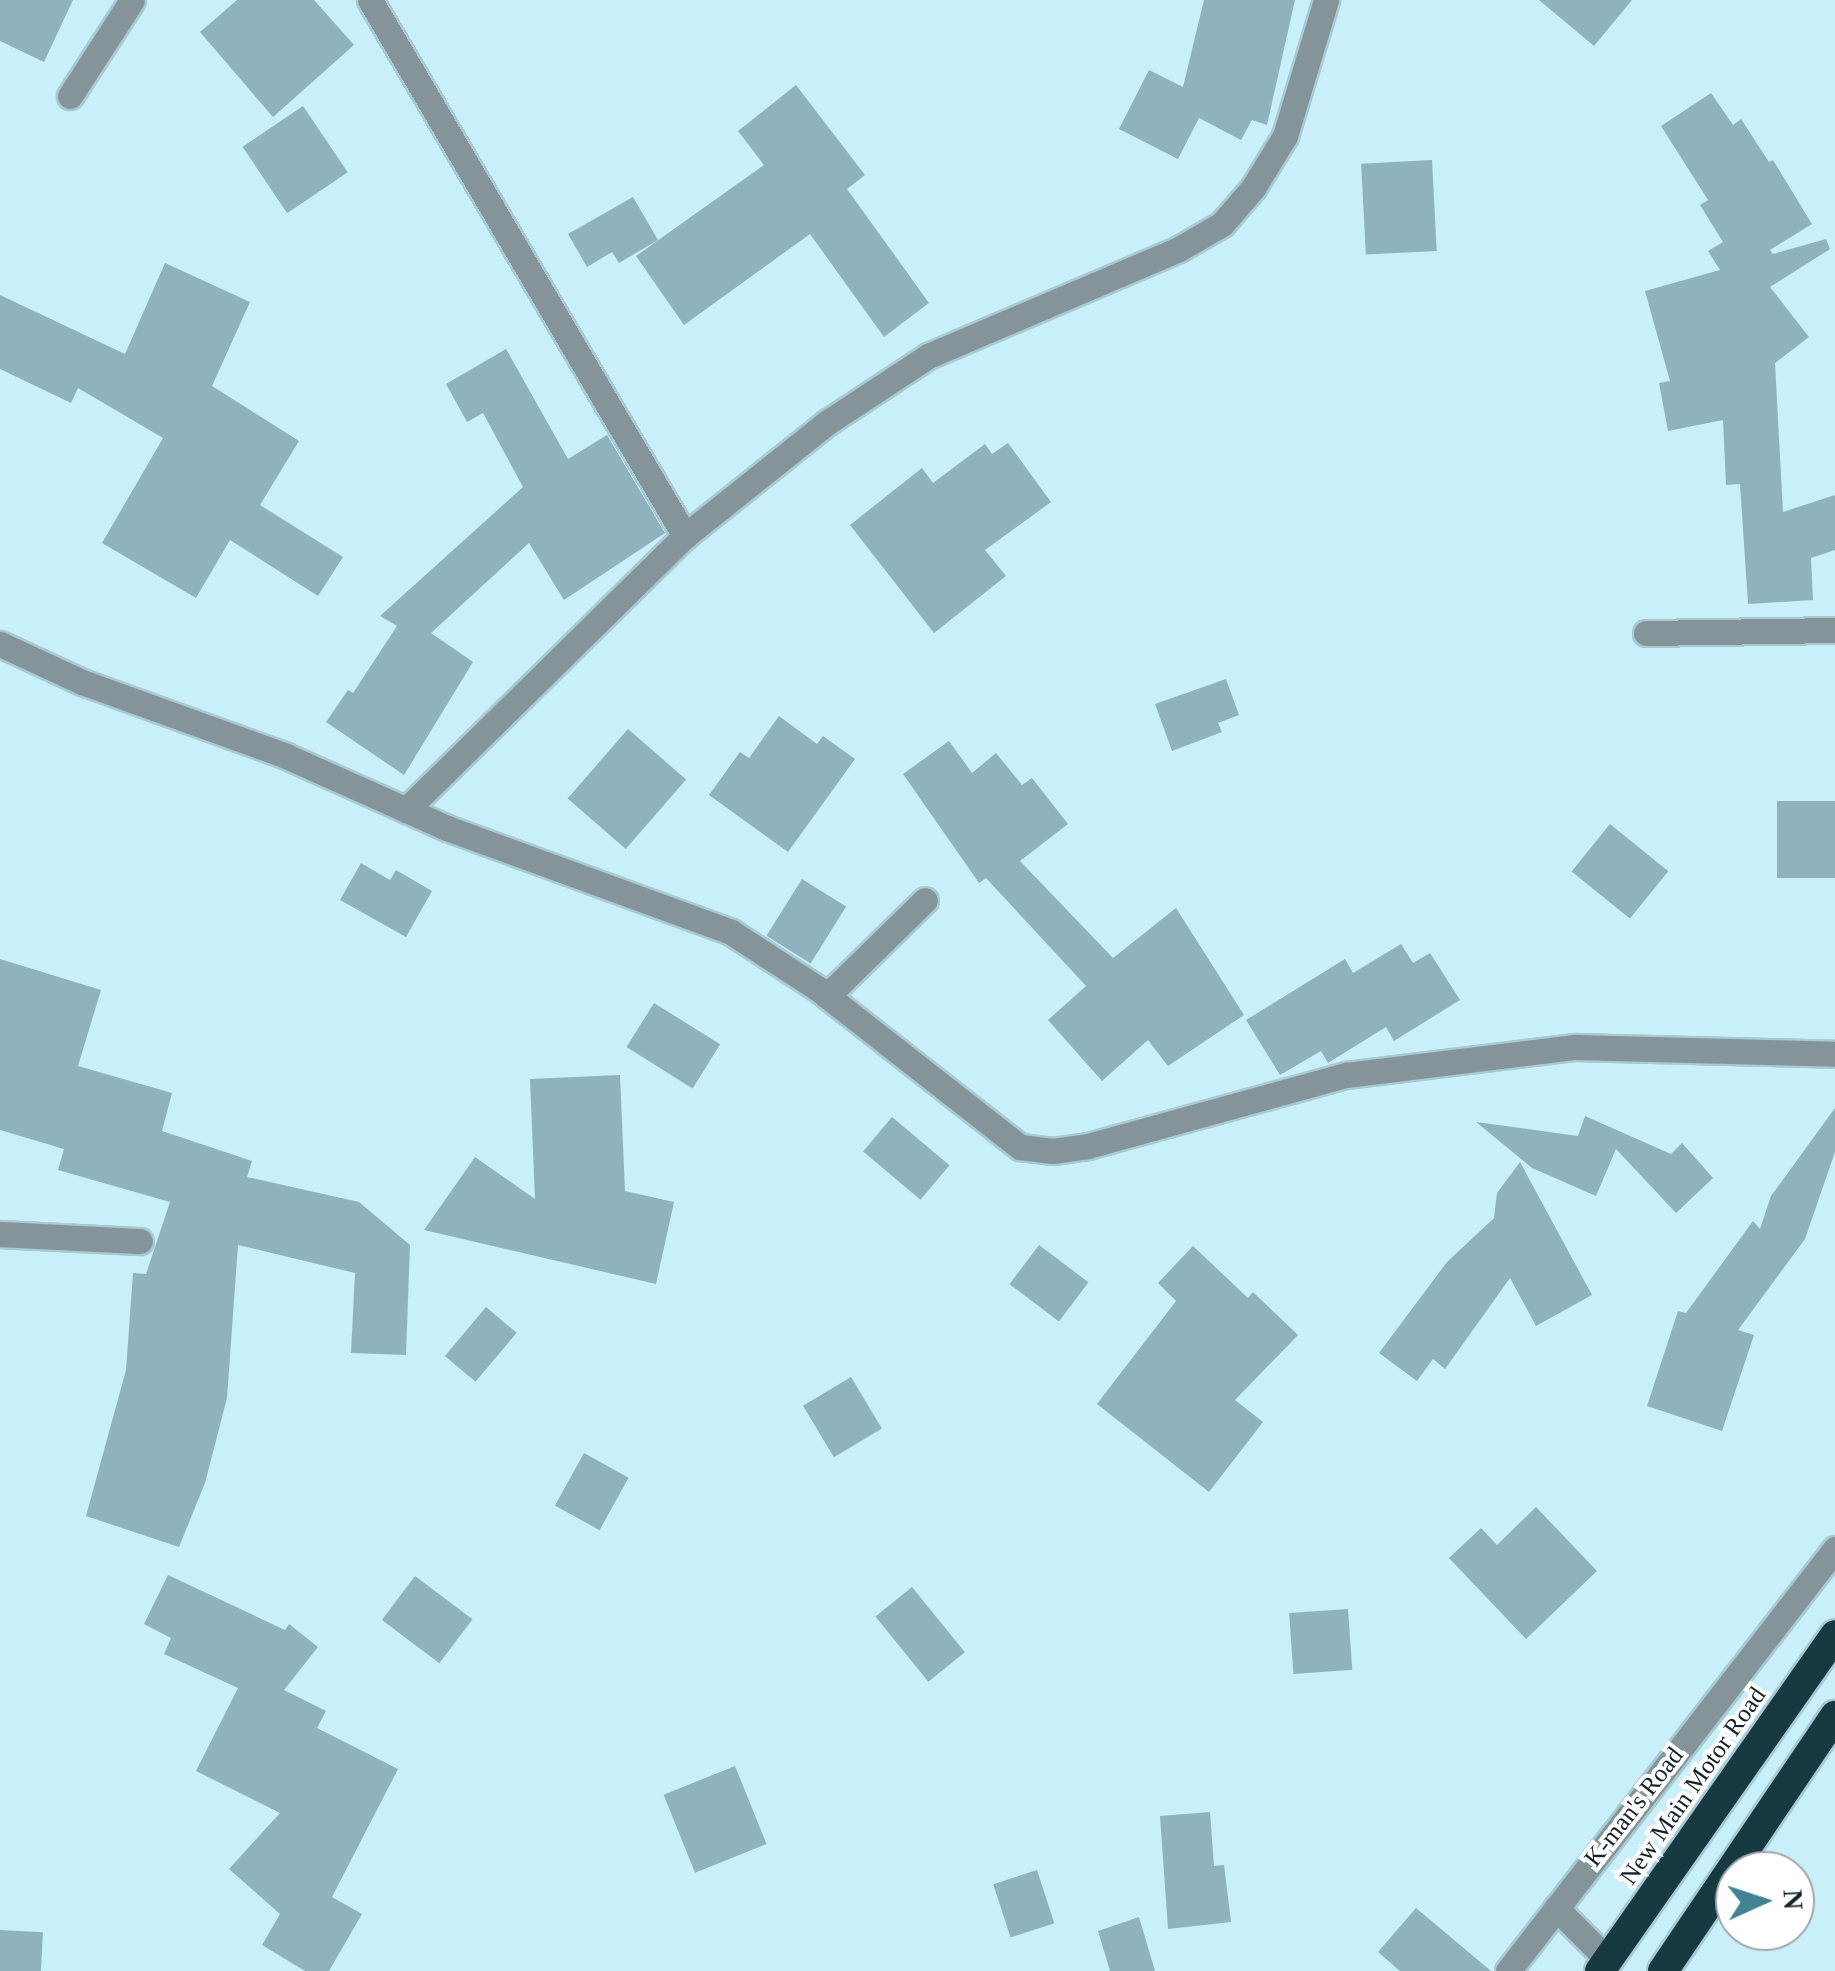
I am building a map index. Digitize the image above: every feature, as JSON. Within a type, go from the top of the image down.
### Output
[{"type":"highway","name":"New Main Motor Road","points":[[1604,1965],[1835,1636]]},
{"type":"highway","points":[[1662,1971],[1835,1716]]},
{"type":"street","points":[[70,96],[132,0]]},
{"type":"street","points":[[370,0],[685,536]]},
{"type":"street","points":[[406,810],[685,536],[828,422],[928,356],[1179,249],[1222,224],[1253,188],[1285,136],[1326,0]]},
{"type":"street","points":[[1646,633],[1835,630]]},
{"type":"street","points":[[0,644],[82,682],[286,756],[406,810],[732,932],[826,996],[1020,1147],[1052,1151],[1088,1146],[1346,1075],[1574,1047],[1835,1054]]},
{"type":"street","points":[[826,996],[925,900]]},
{"type":"street","points":[[0,1234],[140,1241]]},
{"type":"street","name":"K-man's Road","points":[[1508,1971],[1835,1549]]},
{"type":"street","points":[[1556,1908],[1604,1965]]},
{"type":"building","points":[[0,0],[73,0],[44,62],[0,41]]},
{"type":"building","points":[[237,0],[314,0],[354,45],[273,117],[200,32]]},
{"type":"building","points":[[1204,0],[1295,0],[1267,125],[1252,120],[1241,140],[1199,118],[1178,159],[1119,129],[1149,70],[1183,87]]},
{"type":"building","points":[[1539,0],[1632,0],[1594,46]]},
{"type":"building","points":[[796,85],[865,175],[847,189],[929,303],[884,337],[810,234],[684,325],[636,256],[764,165],[738,131]]},
{"type":"building","points":[[1711,93],[1733,125],[1741,119],[1769,162],[1773,160],[1812,224],[1770,250],[1773,254],[1826,239],[1830,249],[1770,287],[1809,337],[1775,363],[1783,512],[1835,495],[1835,550],[1811,558],[1813,600],[1748,604],[1740,484],[1726,485],[1723,420],[1668,431],[1659,383],[1670,381],[1645,291],[1720,270],[1708,251],[1723,242],[1700,205],[1708,200],[1661,126]]},
{"type":"building","points":[[303,106],[348,172],[287,213],[242,147]]},
{"type":"building","points":[[1432,160],[1437,251],[1366,255],[1361,164]]},
{"type":"building","points":[[633,197],[658,240],[619,263],[612,252],[587,267],[568,234]]},
{"type":"building","points":[[165,263],[250,302],[212,386],[299,441],[260,505],[343,557],[318,596],[230,540],[196,598],[102,543],[163,438],[78,388],[71,403],[0,369],[0,295],[125,354]]},
{"type":"building","points":[[506,349],[568,459],[607,435],[665,533],[564,600],[529,543],[431,633],[473,662],[404,775],[326,722],[348,690],[353,693],[397,626],[380,616],[523,487],[483,413],[467,422],[446,384]]},
{"type":"building","points":[[1008,443],[1051,502],[985,550],[1006,576],[934,633],[850,525],[922,468],[933,483],[985,444],[992,454]]},
{"type":"building","points":[[1226,679],[1239,715],[1218,723],[1222,732],[1172,751],[1155,704]]},
{"type":"building","points":[[779,716],[817,744],[823,736],[855,759],[788,852],[709,795],[740,752],[749,758]]},
{"type":"building","points":[[628,729],[686,780],[626,849],[568,798]]},
{"type":"building","points":[[949,741],[972,773],[996,753],[1022,785],[1032,778],[1068,824],[1020,861],[1113,958],[1176,908],[1244,1015],[1168,1066],[1148,1040],[1102,1081],[1048,1020],[1086,986],[986,878],[979,883],[903,774]]},
{"type":"building","points":[[1777,801],[1835,801],[1835,878],[1777,878]]},
{"type":"building","points":[[1610,824],[1668,871],[1630,919],[1572,871]]},
{"type":"building","points":[[361,863],[390,880],[396,870],[432,891],[406,937],[340,900]]},
{"type":"building","points":[[802,879],[846,907],[811,963],[766,936]]},
{"type":"building","points":[[1401,944],[1413,963],[1430,953],[1460,1000],[1394,1041],[1386,1027],[1328,1063],[1321,1051],[1280,1075],[1246,1020],[1345,959],[1353,973]]},
{"type":"building","points":[[0,959],[101,990],[78,1066],[172,1093],[162,1131],[252,1161],[247,1177],[359,1202],[410,1245],[406,1355],[351,1353],[355,1273],[238,1245],[227,1398],[205,1483],[179,1547],[86,1516],[126,1370],[133,1273],[146,1274],[170,1202],[58,1170],[64,1149],[0,1130]]},
{"type":"building","points":[[654,1003],[720,1044],[693,1088],[626,1047]]},
{"type":"building","points":[[620,1075],[625,1191],[674,1202],[656,1284],[424,1230],[475,1157],[535,1199],[530,1079]]},
{"type":"building","points":[[1835,1108],[1835,1152],[1805,1239],[1738,1330],[1754,1335],[1722,1431],[1647,1406],[1678,1311],[1686,1313],[1753,1221],[1760,1229],[1771,1196]]},
{"type":"building","points":[[1585,1116],[1671,1154],[1682,1143],[1713,1178],[1676,1213],[1616,1149],[1596,1196],[1532,1168],[1476,1122],[1578,1136]]},
{"type":"building","points":[[892,1117],[949,1165],[921,1200],[863,1151]]},
{"type":"building","points":[[1520,1162],[1592,1295],[1536,1326],[1510,1278],[1445,1369],[1433,1359],[1417,1381],[1379,1353],[1447,1262],[1494,1218],[1497,1193]]},
{"type":"building","points":[[1039,1245],[1089,1282],[1059,1321],[1010,1284]]},
{"type":"building","points":[[1193,1246],[1248,1298],[1253,1292],[1298,1335],[1235,1400],[1263,1422],[1209,1492],[1097,1404],[1176,1301],[1158,1283]]},
{"type":"building","points":[[486,1307],[517,1333],[476,1382],[445,1356]]},
{"type":"building","points":[[851,1377],[882,1428],[834,1457],[803,1406]]},
{"type":"building","points":[[584,1453],[629,1478],[600,1530],[555,1505]]},
{"type":"building","points":[[1536,1507],[1597,1571],[1526,1639],[1449,1558],[1481,1528],[1497,1545]]},
{"type":"building","points":[[168,1575],[285,1630],[289,1624],[318,1647],[284,1690],[326,1711],[317,1728],[398,1769],[332,1897],[362,1914],[329,1971],[305,1971],[262,1945],[280,1914],[229,1869],[280,1813],[196,1771],[238,1688],[164,1654],[171,1638],[144,1624]]},
{"type":"building","points":[[415,1576],[473,1619],[439,1663],[382,1620]]},
{"type":"building","points":[[912,1587],[965,1652],[928,1682],[875,1617]]},
{"type":"building","points":[[1348,1609],[1352,1670],[1293,1674],[1289,1613]]},
{"type":"building","points":[[735,1766],[766,1844],[695,1873],[664,1795]]},
{"type":"building","points":[[1210,1812],[1214,1866],[1224,1865],[1231,1922],[1168,1929],[1160,1816]]},
{"type":"building","points":[[1037,1870],[1054,1923],[1011,1937],[993,1884]]},
{"type":"building","points":[[1416,1908],[1491,1971],[1400,1971],[1378,1952]]},
{"type":"building","points":[[1139,1917],[1155,1971],[1110,1971],[1098,1931]]},
{"type":"building","points":[[0,1930],[43,1932],[41,1971],[0,1971]]}]
